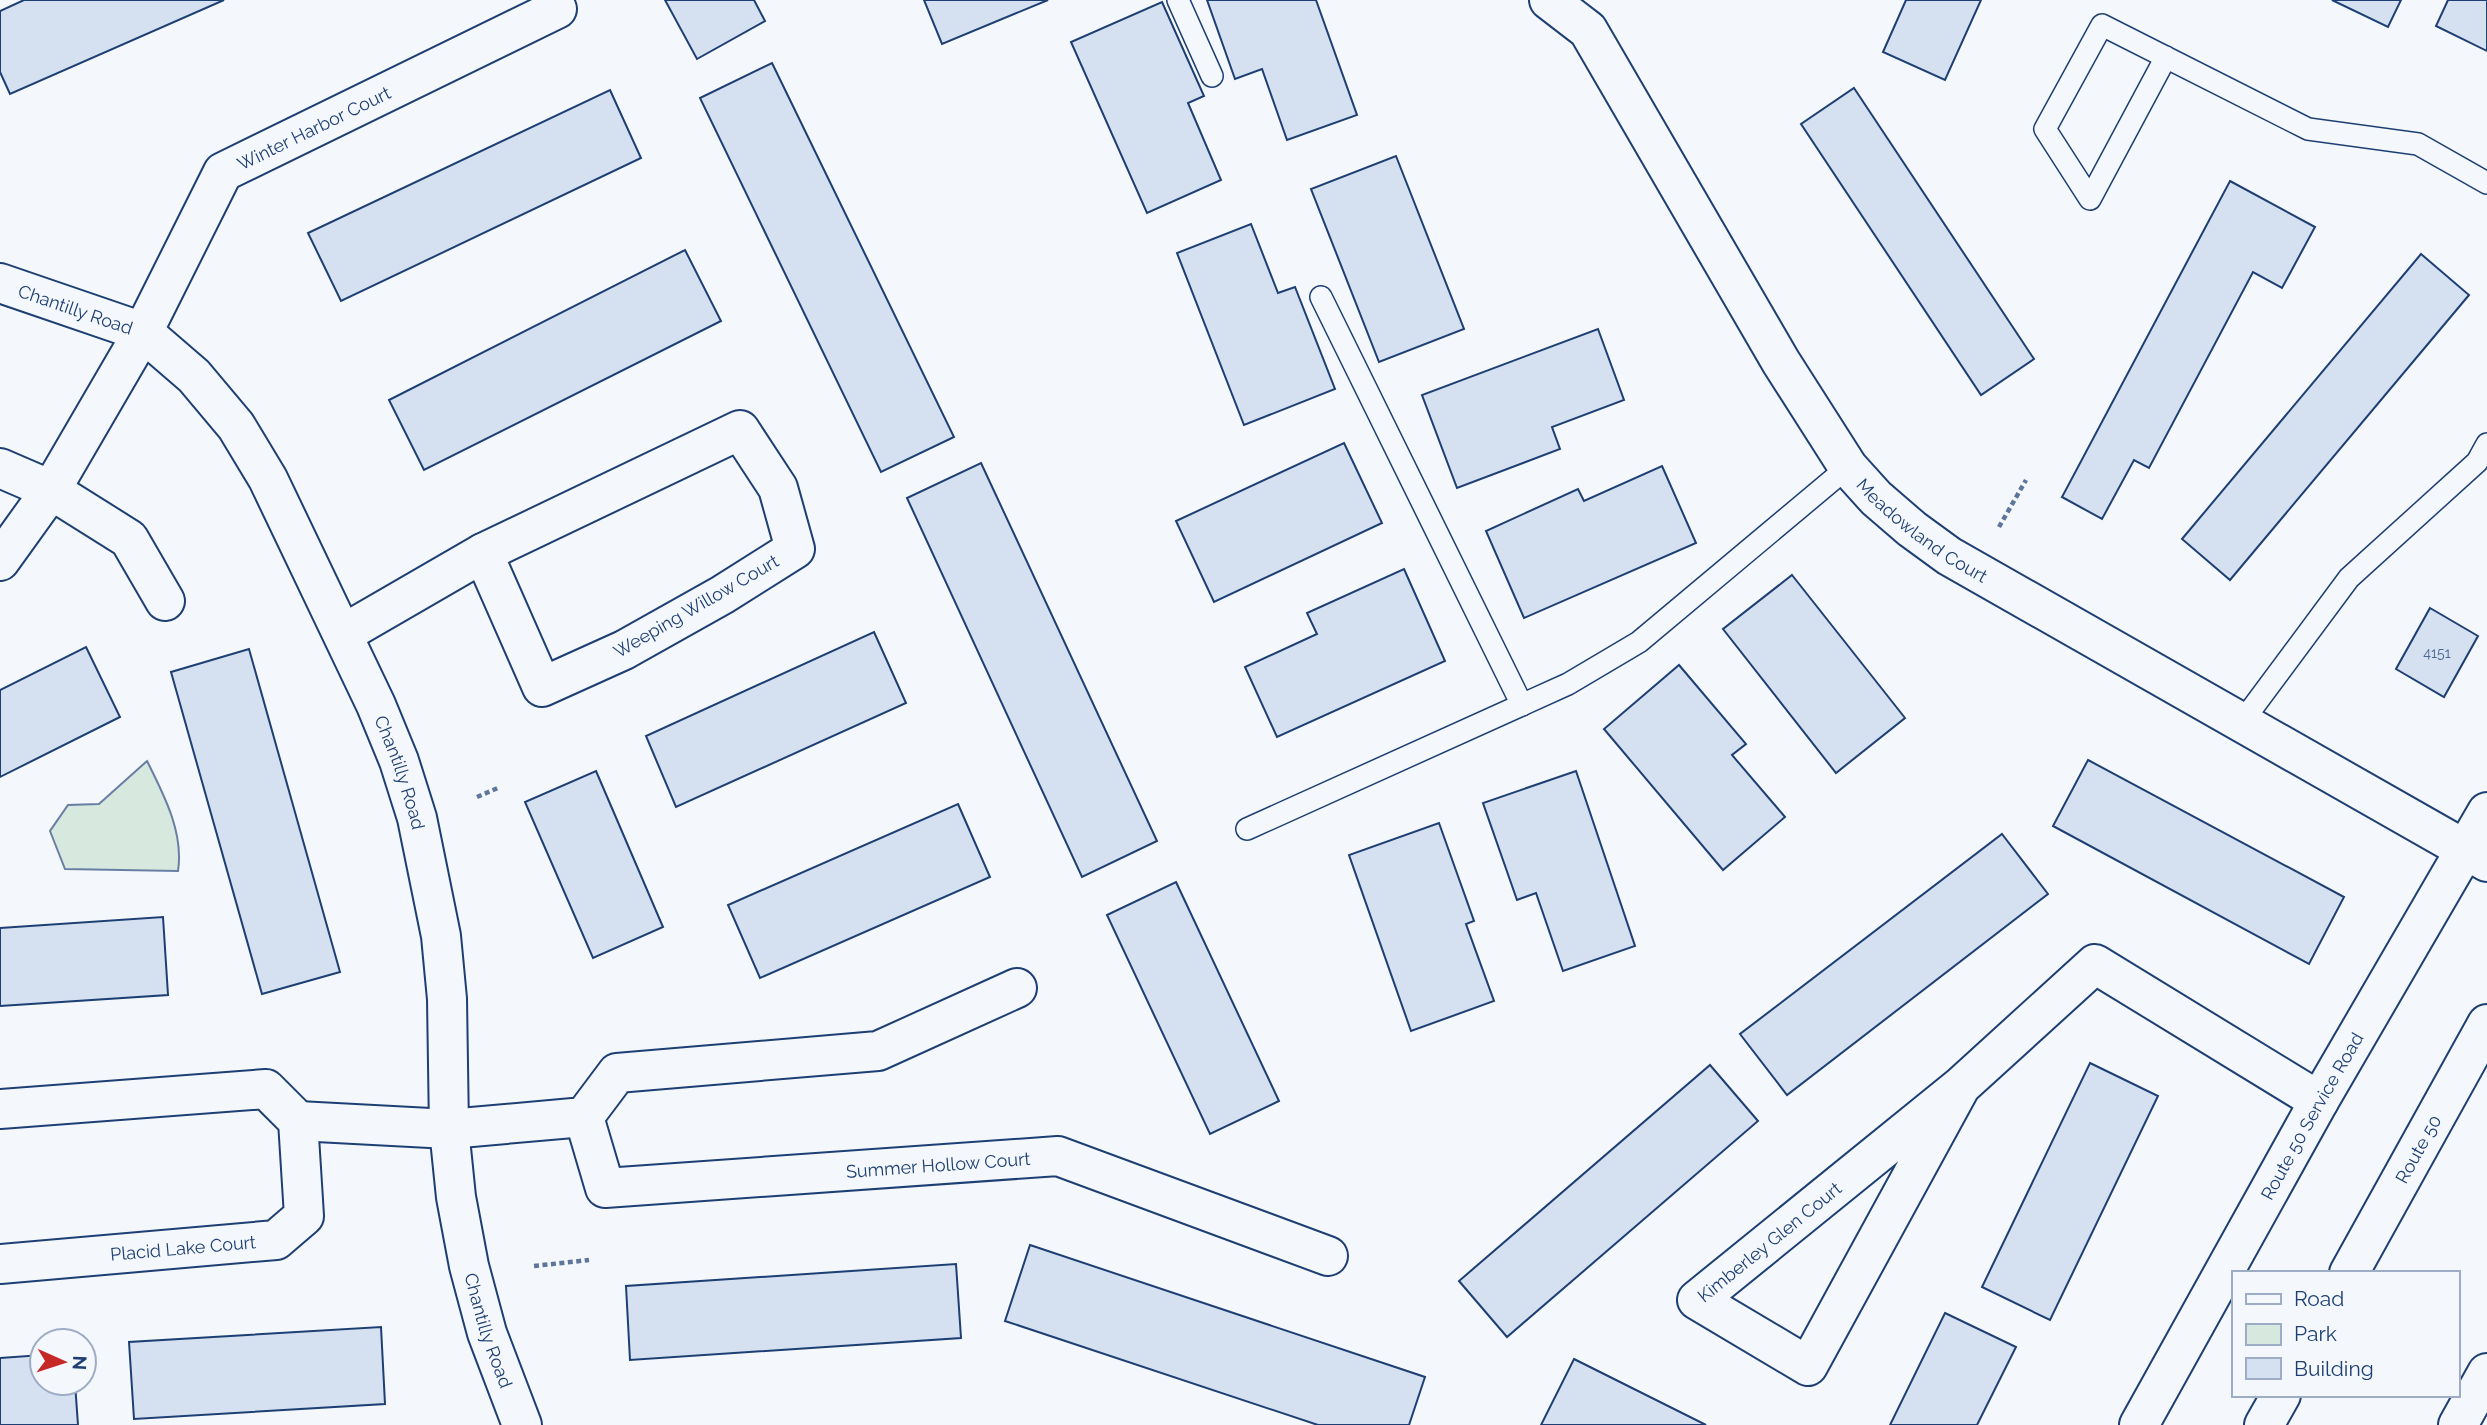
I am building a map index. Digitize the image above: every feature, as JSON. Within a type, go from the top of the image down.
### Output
[{"type":"main road","name":"Winter Harbor Court","points":[[143,332],[223,172],[557,9],[552,0]]},
{"type":"main road","name":"Meadowland Court","points":[[1549,0],[1588,30],[1781,362],[1848,467],[1876,498],[1949,556],[2477,855]]},
{"type":"main road","name":"Chantilly Road","points":[[0,283],[143,332],[194,376],[236,426],[268,479],[343,635],[390,739],[417,818],[441,936],[447,999],[449,1129],[456,1197],[469,1266],[487,1333],[522,1425]]},
{"type":"main road","points":[[0,561],[51,490],[143,332]]},
{"type":"main road","name":"Weeping Willow Court","points":[[343,635],[483,553],[740,430],[778,488],[795,549],[722,595],[624,650],[542,687],[483,553]]},
{"type":"main road","points":[[0,468],[51,490],[129,539],[165,601]]},
{"type":"main road","name":"Route 50 Service Road","points":[[2139,1425],[2319,1101],[2477,855],[2487,811]]},
{"type":"main road","name":"Kimberley Glen Court","points":[[1961,1086],[1808,1366],[1697,1300],[1961,1086],[2095,964],[2319,1101]]},
{"type":"main road","points":[[0,1109],[266,1089],[298,1121],[449,1129],[584,1116],[617,1073],[878,1051],[1017,988]]},
{"type":"main road","name":"Route 50","points":[[2350,1271],[2487,1024]]},
{"type":"main road","name":"Summer Hollow Court","points":[[584,1116],[605,1188],[1058,1156],[1328,1256]]},
{"type":"main road","name":"Placid Lake Court","points":[[0,1264],[276,1240],[304,1216],[298,1121]]},
{"type":"main road","points":[[2458,1425],[2487,1373]]},
{"type":"main road","points":[[2264,1425],[2280,1397]]},
{"type":"lane","points":[[1178,0],[1212,76]]},
{"type":"lane","points":[[2166,57],[2090,199],[2045,129],[2102,25],[2166,57],[2308,129],[2418,144],[2487,183]]},
{"type":"lane","points":[[1321,297],[1522,705]]},
{"type":"lane","points":[[2242,722],[2349,578],[2477,462],[2487,444]]},
{"type":"lane","points":[[1247,829],[1568,684],[1639,642],[1848,467]]},
{"type":"path","points":[[1998,527],[2026,480]]},
{"type":"path","points":[[477,797],[500,787]]},
{"type":"path","points":[[534,1266],[589,1260]]},
{"type":"green space","points":[[147,761],[166,801],[175,828],[178,871],[65,869],[50,831],[68,805],[99,804]]},
{"type":"building","points":[[24,0],[224,0],[10,94],[0,72],[0,11]]},
{"type":"building","points":[[665,0],[754,0],[765,21],[697,59]]},
{"type":"building","points":[[924,0],[1048,0],[942,44]]},
{"type":"building","points":[[1207,0],[1316,0],[1357,115],[1287,140],[1262,69],[1235,79]]},
{"type":"building","points":[[1906,0],[1981,0],[1945,80],[1883,52]]},
{"type":"building","points":[[2332,0],[2401,0],[2388,27]]},
{"type":"building","points":[[2448,0],[2487,0],[2487,51],[2436,26]]},
{"type":"building","points":[[1162,2],[1204,96],[1188,103],[1221,180],[1147,213],[1071,42]]},
{"type":"building","points":[[772,63],[954,437],[881,472],[700,98]]},
{"type":"building","points":[[1854,88],[2034,359],[1981,395],[1801,124]]},
{"type":"building","points":[[610,90],[641,158],[341,301],[308,233]]},
{"type":"building","points":[[1396,156],[1464,329],[1379,362],[1311,189]]},
{"type":"building","points":[[2230,181],[2315,227],[2282,288],[2253,272],[2149,468],[2134,460],[2102,519],[2062,497]]},
{"type":"building","points":[[1251,224],[1278,293],[1295,287],[1335,389],[1244,425],[1177,253]]},
{"type":"building","points":[[685,250],[721,321],[424,470],[389,400]]},
{"type":"building","points":[[2421,254],[2469,295],[2230,580],[2182,539]]},
{"type":"building","points":[[1598,329],[1624,400],[1552,427],[1560,449],[1457,488],[1422,395]]},
{"type":"building","points":[[1344,443],[1382,523],[1214,602],[1176,521]]},
{"type":"building","points":[[981,463],[1157,841],[1082,877],[907,498]]},
{"type":"building","points":[[1662,466],[1696,543],[1524,618],[1486,531],[1578,489],[1584,501]]},
{"type":"building","points":[[1404,569],[1445,661],[1277,737],[1245,667],[1317,634],[1307,613]]},
{"type":"building","points":[[1792,575],[1905,718],[1836,773],[1723,629]]},
{"type":"building","points":[[2430,608],[2478,636],[2444,697],[2396,669]]},
{"type":"building","points":[[874,632],[906,703],[676,807],[646,736]]},
{"type":"building","points":[[86,647],[120,717],[0,777],[0,690]]},
{"type":"building","points":[[249,649],[340,972],[262,994],[171,672]]},
{"type":"building","points":[[1679,665],[1746,744],[1732,755],[1785,817],[1723,870],[1604,729]]},
{"type":"building","points":[[2088,760],[2344,897],[2309,964],[2053,826]]},
{"type":"building","points":[[596,771],[663,927],[593,958],[525,802]]},
{"type":"building","points":[[1576,771],[1635,946],[1563,971],[1536,893],[1517,900],[1483,803]]},
{"type":"building","points":[[958,804],[990,877],[760,978],[728,905]]},
{"type":"building","points":[[1439,823],[1474,921],[1466,924],[1494,1001],[1411,1031],[1349,855]]},
{"type":"building","points":[[2002,834],[2048,894],[1787,1095],[1740,1034]]},
{"type":"building","points":[[1176,882],[1279,1101],[1210,1134],[1107,915]]},
{"type":"building","points":[[163,917],[168,995],[0,1006],[0,928]]},
{"type":"building","points":[[2090,1063],[2158,1096],[2050,1320],[1982,1287]]},
{"type":"building","points":[[1710,1065],[1758,1121],[1507,1337],[1459,1281]]},
{"type":"building","points":[[1030,1245],[1425,1377],[1409,1425],[1318,1425],[1005,1321]]},
{"type":"building","points":[[956,1264],[961,1338],[630,1360],[626,1286]]},
{"type":"building","points":[[1945,1313],[2016,1347],[1977,1425],[1890,1425]]},
{"type":"building","points":[[381,1327],[385,1404],[134,1419],[129,1342]]},
{"type":"building","points":[[28,1356],[28,1397],[76,1397],[78,1425],[0,1425],[0,1358]]},
{"type":"building","points":[[1574,1359],[1706,1425],[1541,1425]]}]
